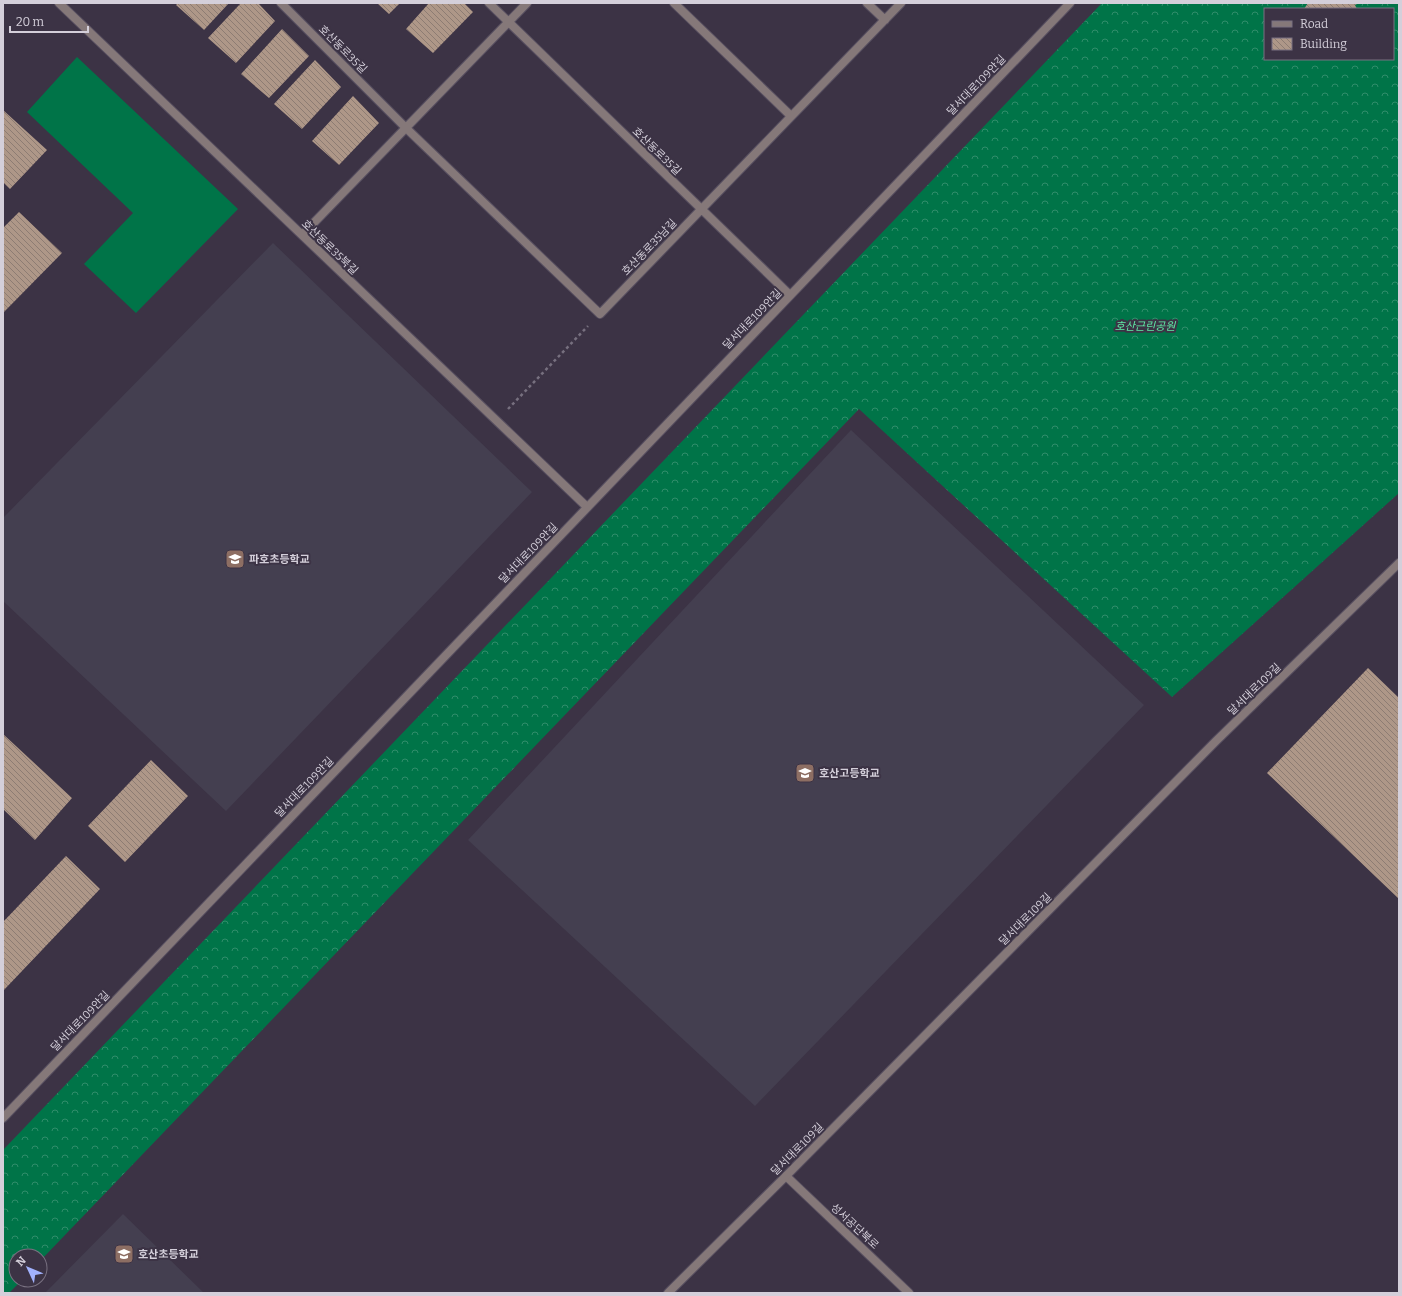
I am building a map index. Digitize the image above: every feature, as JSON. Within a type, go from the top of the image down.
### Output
[{"type":"street","name":"호산동로35북길","points":[[59,3],[587,507]]},
{"type":"street","name":"호산동로35길","points":[[281,3],[406,128]]},
{"type":"street","name":"호산동로35길","points":[[489,3],[790,295]]},
{"type":"street","points":[[302,235],[527,3]]},
{"type":"street","points":[[674,3],[791,116]]},
{"type":"street","points":[[866,3],[884,20]]},
{"type":"street","name":"호산동로35남길","points":[[600,314],[901,3]]},
{"type":"street","name":"달서대로109안길","points":[[3,1118],[790,295],[1066,4]]},
{"type":"street","points":[[406,128],[600,314]]},
{"type":"street","name":"달서대로109길","points":[[668,1293],[786,1176],[1216,741],[1399,562]]},
{"type":"street","name":"성서공단북로","points":[[786,1176],[909,1293]]},
{"type":"path","points":[[496,421],[600,314]]},
{"type":"shaded area","name":"파호초등학교","points":[[273,243],[532,492],[226,811],[3,601],[3,518]]},
{"type":"shaded area","name":"호산고등학교","points":[[851,430],[1144,705],[755,1106],[468,840]]},
{"type":"shaded area","name":"호산초등학교","points":[[123,1214],[204,1293],[45,1293]]},
{"type":"green space","name":"호산근린공원","points":[[1102,3],[1399,3],[1399,493],[1172,697],[859,409],[48,1253],[48,1248],[8,1248],[8,1288],[14,1288],[9,1293],[3,1293],[3,1150]]},
{"type":"green space","points":[[77,57],[238,209],[136,313],[84,264],[133,213],[27,112]]},
{"type":"building","points":[[178,3],[229,3],[204,30],[176,5]]},
{"type":"building","points":[[241,3],[258,3],[275,21],[236,63],[208,38]]},
{"type":"building","points":[[377,3],[400,3],[389,14]]},
{"type":"building","points":[[429,3],[464,3],[473,12],[433,53],[406,29]]},
{"type":"building","points":[[1308,3],[1359,3],[1355,5],[1356,8],[1305,8]]},
{"type":"building","points":[[282,29],[309,56],[269,98],[241,74]]},
{"type":"building","points":[[315,60],[341,87],[302,129],[274,104]]},
{"type":"building","points":[[353,96],[379,123],[339,165],[312,141]]},
{"type":"building","points":[[3,110],[47,150],[10,189],[3,182]]},
{"type":"building","points":[[19,212],[62,253],[3,313],[3,228]]},
{"type":"building","points":[[1368,668],[1399,698],[1399,899],[1267,773]]},
{"type":"building","points":[[3,734],[72,798],[35,840],[3,809]]},
{"type":"building","points":[[151,760],[188,796],[125,862],[88,826]]},
{"type":"building","points":[[66,856],[100,889],[3,991],[3,922]]},
{"type":"place","name":"파호초등학교","points":[[235,559]]},
{"type":"place","name":"호산고등학교","points":[[805,773]]},
{"type":"place","name":"호산초등학교","points":[[124,1254]]}]
